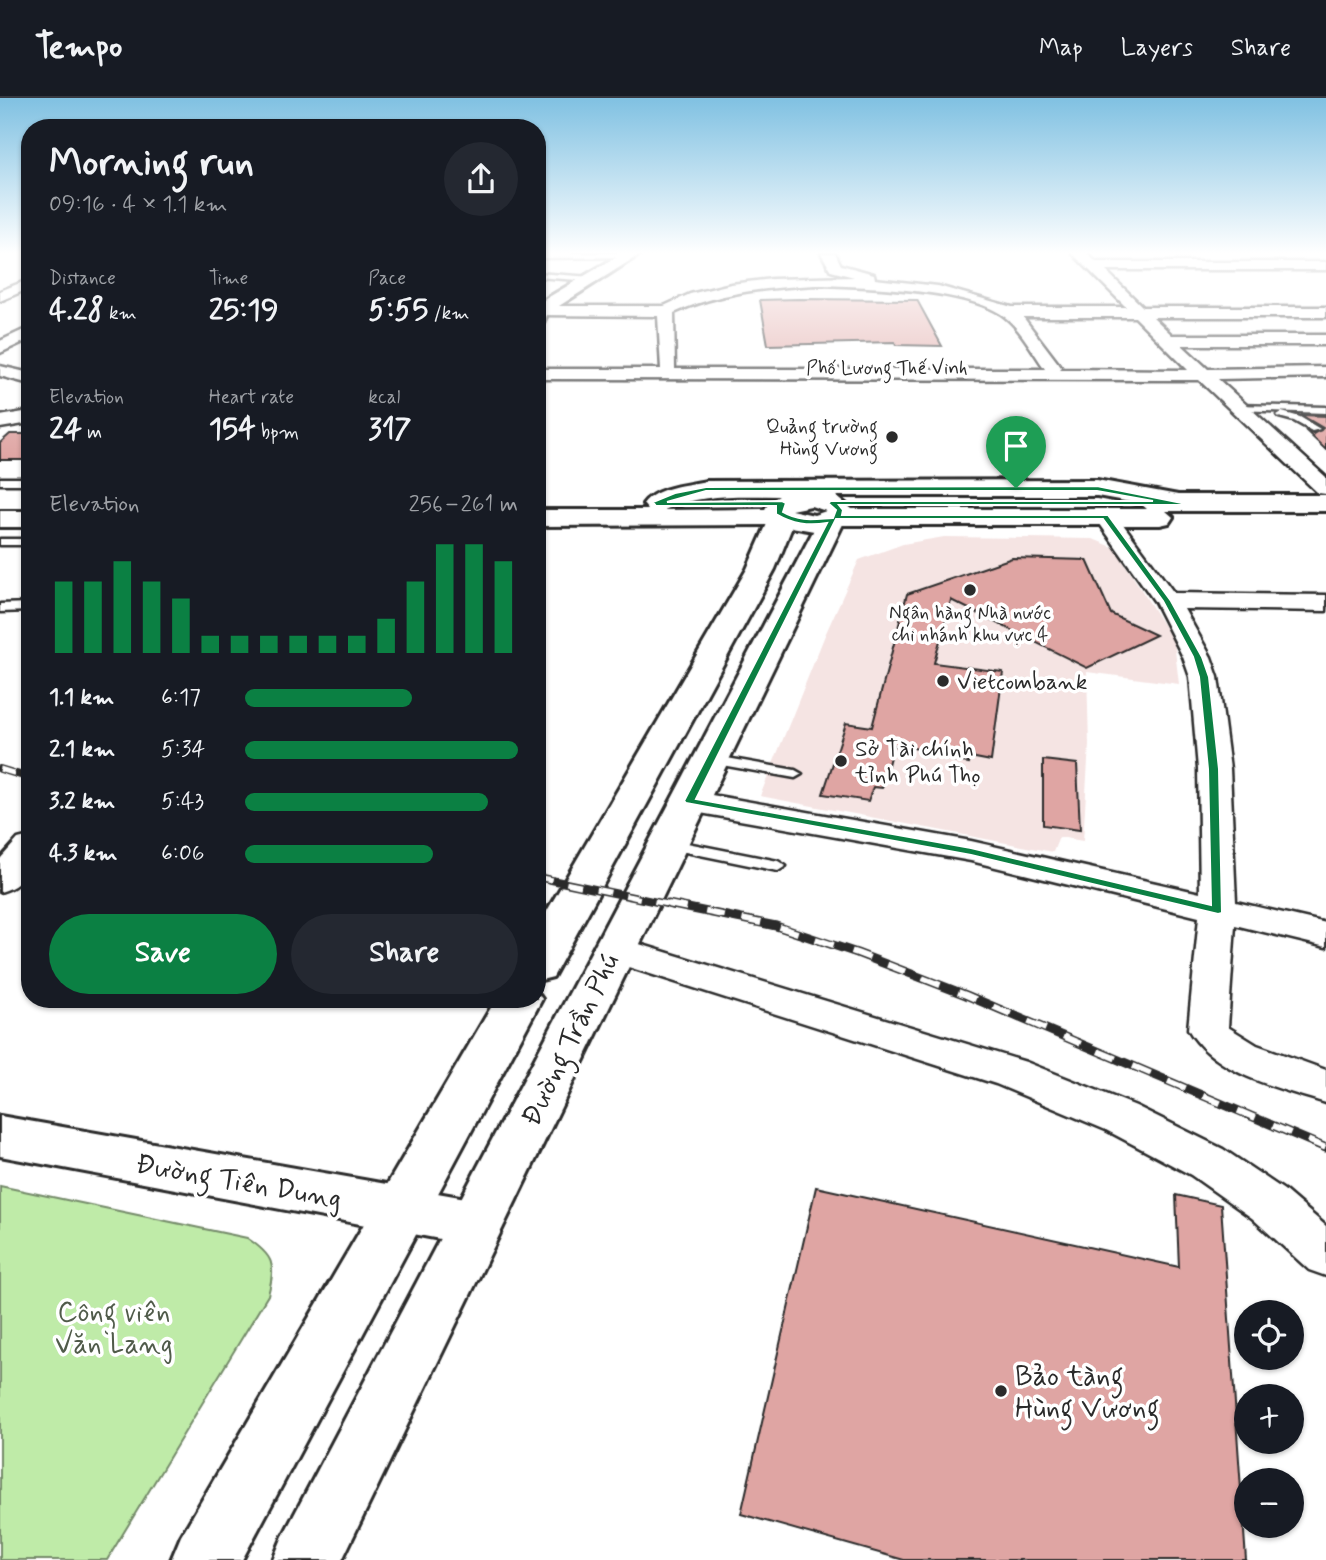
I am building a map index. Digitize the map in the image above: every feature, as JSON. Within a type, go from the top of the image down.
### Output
[{"type":"main road","points":[[656,504],[678,494],[706,489],[866,488],[1097,488],[1178,503]]},
{"type":"main road","points":[[546,504],[656,504],[783,510],[807,523],[834,513],[1178,503],[1324,488]]},
{"type":"main road","points":[[0,505],[21,505]]},
{"type":"main road","points":[[546,518],[783,510]]},
{"type":"main road","points":[[546,950],[761,569],[783,510]]},
{"type":"main road","points":[[834,513],[1326,517]]},
{"type":"main road","name":"Đường Trần Phú","points":[[307,1560],[834,513]]},
{"type":"main road","points":[[0,519],[21,519]]},
{"type":"main road","points":[[205,1560],[514,1008]]},
{"type":"main road","name":"Đường Tiên Dung","points":[[0,1136],[477,1223]]},
{"type":"street","points":[[666,321],[668,367]]},
{"type":"street","points":[[1016,321],[1052,368]]},
{"type":"street","points":[[1149,321],[1239,410],[1324,488]]},
{"type":"street","points":[[0,333],[21,334]]},
{"type":"street","points":[[0,348],[21,338]]},
{"type":"street","points":[[1168,340],[1326,340]]},
{"type":"street","name":"Phố Lương Thế Vinh","points":[[546,367],[1201,371]]},
{"type":"street","name":"Phố Lương Thế Vinh","points":[[546,374],[1052,368],[1326,372]]},
{"type":"street","points":[[0,372],[21,375]]},
{"type":"street","points":[[0,422],[21,418]]},
{"type":"street","points":[[1106,517],[1167,601],[1197,657],[1204,677],[1214,769],[1218,910],[1208,1029],[1212,1038],[1236,1054],[1326,1087]]},
{"type":"street","points":[[1167,601],[1326,603]]},
{"type":"street","points":[[690,801],[971,851],[1326,934]]},
{"type":"street","points":[[0,881],[21,856]]},
{"type":"street","points":[[613,949],[1011,1073],[1121,1118],[1207,1162],[1268,1204],[1326,1255]]},
{"type":"lane","points":[[1239,410],[1326,410]]},
{"type":"lane","points":[[1239,410],[1291,416],[1315,429]]},
{"type":"lane","points":[[0,481],[21,481]]},
{"type":"lane","points":[[0,542],[21,542]]},
{"type":"lane","points":[[0,608],[21,607]]},
{"type":"lane","points":[[710,758],[795,774]]},
{"type":"lane","points":[[667,844],[778,866]]},
{"type":"shaded area","points":[[944,537],[1093,539],[1115,548],[1174,642],[1179,684],[1087,672],[1089,745],[1083,841],[1059,837],[1053,852],[760,796],[825,635],[859,560],[903,544]]},
{"type":"green space","name":"Công viên Văn Lang","points":[[0,1186],[247,1238],[263,1250],[271,1262],[272,1276],[268,1295],[107,1560],[0,1560]]},
{"type":"building","points":[[764,321],[929,321],[942,346],[896,345],[895,342],[768,345]]},
{"type":"building","points":[[1301,415],[1326,416],[1326,450],[1305,430],[1313,434],[1323,428]]},
{"type":"building","points":[[10,434],[21,434],[21,460],[0,460],[0,443]]},
{"type":"building","points":[[1012,558],[1087,560],[1111,614],[1156,635],[1087,668],[951,600],[934,663],[1003,672],[991,761],[970,757],[969,763],[943,759],[945,753],[893,745],[882,788],[873,787],[868,801],[823,794],[846,723],[872,727],[907,594]]},
{"type":"building","points":[[1043,760],[1077,764],[1080,830],[1043,825]]},
{"type":"building","name":"Bảo tàng Hùng Vương","points":[[816,1187],[1179,1267],[1176,1195],[1221,1205],[1234,1390],[1234,1454],[1239,1454],[1240,1468],[1234,1468],[1234,1538],[1244,1538],[1246,1560],[904,1560],[741,1514]]},
{"type":"railway","points":[[0,769],[21,775]]},
{"type":"railway","points":[[546,879],[676,906]]},
{"type":"railway","points":[[668,904],[776,926],[857,953],[966,995],[1326,1148]]},
{"type":"place","name":"Quảng trường Hùng Vương","points":[[892,437]]},
{"type":"place","name":"Ngân hàng Nhà nước chi nhánh khu vực 4","points":[[970,590]]},
{"type":"place","name":"Vietcombank","points":[[943,681]]},
{"type":"place","name":"Sở Tài chính tỉnh Phú Thọ","points":[[841,761]]},
{"type":"place","name":"Bảo tàng Hùng Vương","points":[[1001,1391]]},
{"type":"route","points":[[1016,488],[1097,488],[1178,503],[831,503],[840,510],[837,517],[1106,517],[1167,601],[1186,634],[1204,677],[1214,769],[1218,910],[971,851],[690,801],[832,520],[803,523],[785,518],[778,509],[782,503],[656,504],[678,494],[706,489],[1016,488]]}]
